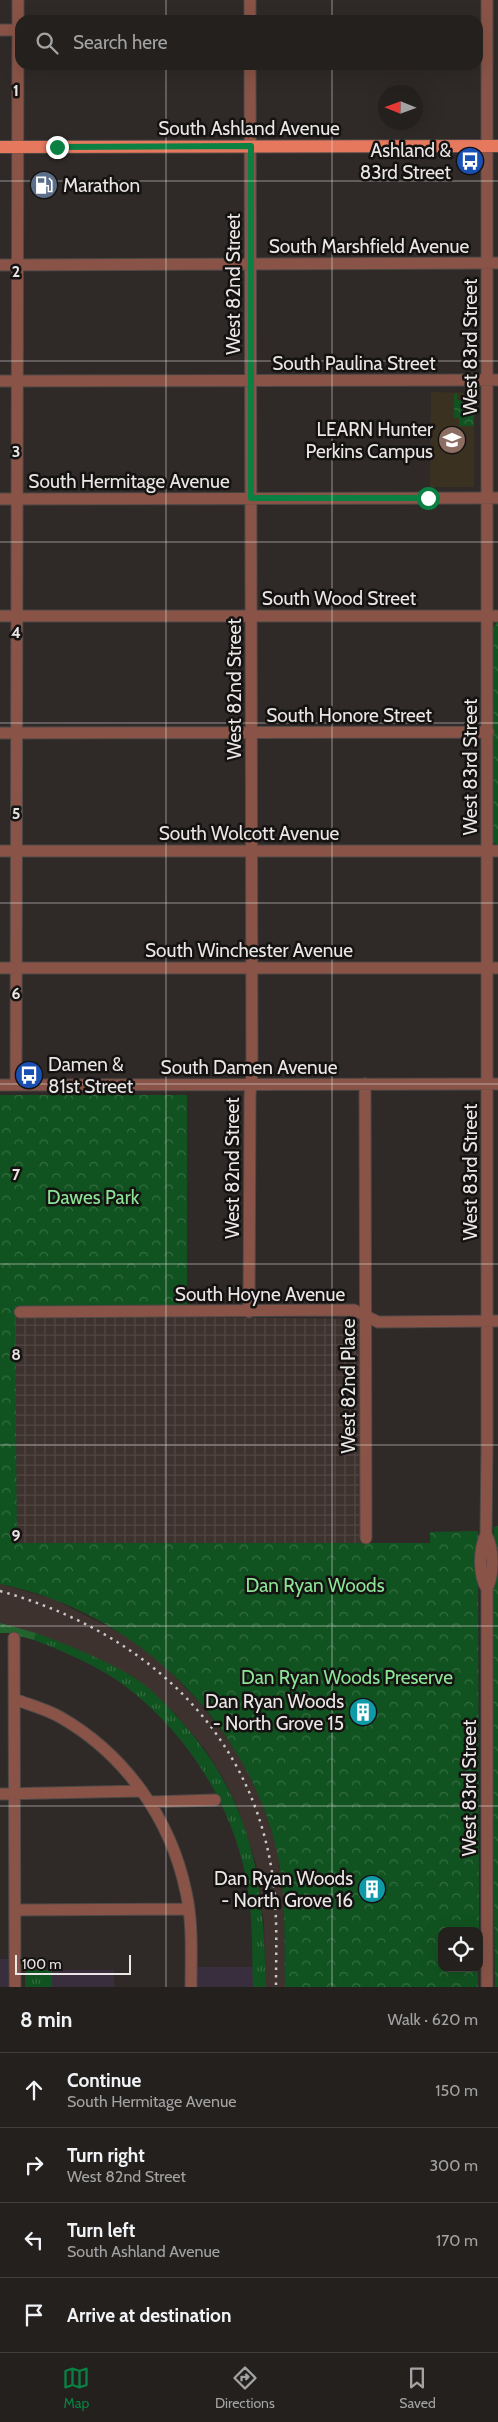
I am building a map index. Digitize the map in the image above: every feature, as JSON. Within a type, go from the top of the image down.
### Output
[{"type":"main road","name":"South Ashland Avenue","points":[[0,147],[493,146]]},
{"type":"street","points":[[18,0],[18,15]]},
{"type":"street","points":[[250,0],[250,15]]},
{"type":"street","name":"West 83rd Street","points":[[487,1987],[487,1589],[482,1581],[482,1542],[486,1534],[493,1436],[493,851],[488,732],[493,616],[493,146],[483,30],[488,0]]},
{"type":"street","points":[[0,30],[15,30]]},
{"type":"street","points":[[16,1085],[18,70]]},
{"type":"street","name":"West 82nd Street","points":[[249,1312],[250,1085],[252,1074],[250,70]]},
{"type":"street","name":"South Marshfield Avenue","points":[[0,265],[493,263]]},
{"type":"street","name":"South Paulina Street","points":[[0,381],[493,380]]},
{"type":"street","name":"South Hermitage Avenue","points":[[0,499],[493,498]]},
{"type":"street","name":"South Wood Street","points":[[0,616],[493,616]]},
{"type":"street","name":"South Honore Street","points":[[0,733],[488,732]]},
{"type":"street","name":"South Wolcott Avenue","points":[[0,851],[493,851]]},
{"type":"street","name":"South Winchester Avenue","points":[[0,968],[493,968]]},
{"type":"street","name":"West 82nd Place","points":[[366,1084],[366,1538]]},
{"type":"street","name":"South Damen Avenue","points":[[0,1085],[493,1084]]},
{"type":"street","name":"South Hoyne Avenue","points":[[20,1312],[354,1310],[378,1322],[493,1321]]},
{"type":"street","points":[[14,1638],[15,1987]]},
{"type":"street","points":[[14,1699],[41,1708],[78,1728],[110,1754],[150,1802],[162,1824],[177,1860],[189,1909],[191,1987]]},
{"type":"street","points":[[0,1794],[142,1791]]},
{"type":"street","points":[[150,1802],[215,1800]]},
{"type":"street","points":[[15,1910],[189,1909]]},
{"type":"shaded area","name":"LEARN Hunter Perkins Campus","points":[[431,392],[474,393],[474,487],[430,487]]},
{"type":"shaded area","points":[[15,1306],[187,1306],[187,1317],[365,1319],[365,1543],[16,1543]]},
{"type":"shaded area","points":[[0,1584],[53,1599],[126,1636],[161,1662],[199,1702],[230,1741],[247,1769],[260,1797],[277,1848],[284,1900],[285,1987],[266,1987],[264,1923],[256,1863],[238,1808],[225,1781],[205,1749],[174,1712],[131,1675],[61,1643],[0,1623]]},
{"type":"shaded area","points":[[0,1959],[8,1959],[8,1987],[0,1987]]},
{"type":"shaded area","points":[[197,1967],[253,1967],[253,1987],[197,1987]]},
{"type":"shaded area","points":[[25,1970],[114,1970],[114,1987],[25,1987]]},
{"type":"green space","points":[[457,393],[457,400],[469,401],[469,393],[474,393],[474,426],[459,426],[459,418],[454,418],[454,394]]},
{"type":"green space","points":[[498,621],[498,846],[492,841],[492,629]]},
{"type":"green space","name":"Dan Ryan Woods Preserve","points":[[0,1095],[187,1095],[187,1306],[15,1306],[17,1543],[430,1543],[430,1532],[478,1531],[479,1927],[438,1927],[438,1972],[478,1972],[478,1987],[285,1987],[285,1935],[280,1864],[260,1799],[238,1755],[209,1714],[175,1676],[136,1644],[94,1618],[48,1597],[0,1584]]},
{"type":"green space","name":"Dan Ryan Woods Preserve","points":[[498,1526],[498,1987],[495,1987],[491,1645],[494,1527]]},
{"type":"green space","points":[[0,1623],[36,1633],[34,1640],[9,1633],[0,1633]]},
{"type":"green space","points":[[36,1633],[96,1657],[138,1680],[175,1714],[211,1759],[228,1789],[242,1820],[251,1850],[258,1882],[262,1915],[266,1987],[253,1987],[252,1932],[246,1878],[229,1822],[203,1771],[168,1725],[147,1704],[125,1686],[93,1666],[34,1640]]},
{"type":"green space","points":[[25,1970],[52,1970],[52,1987],[25,1987]]},
{"type":"railway","points":[[0,1591],[50,1608],[96,1630],[139,1657],[177,1689],[210,1726],[237,1768],[258,1814],[273,1881],[276,1911],[276,1987]]},
{"type":"place","name":"Ashland & 83rd Street","points":[[470,161]]},
{"type":"place","name":"Marathon","points":[[44,185]]},
{"type":"place","name":"LEARN Hunter Perkins Campus","points":[[452,440]]},
{"type":"place","name":"Damen & 81st Street","points":[[29,1075]]},
{"type":"place","name":"Dan Ryan Woods - North Grove 15","points":[[363,1712]]},
{"type":"place","name":"Dan Ryan Woods - North Grove 16","points":[[372,1889]]},
{"type":"route","points":[[57,147],[251,146],[251,498],[428,498]]},
{"type":"park label","name":"Dawes Park","points":[[93,1197]]},
{"type":"park label","name":"Dan Ryan Woods","points":[[315,1585]]}]
